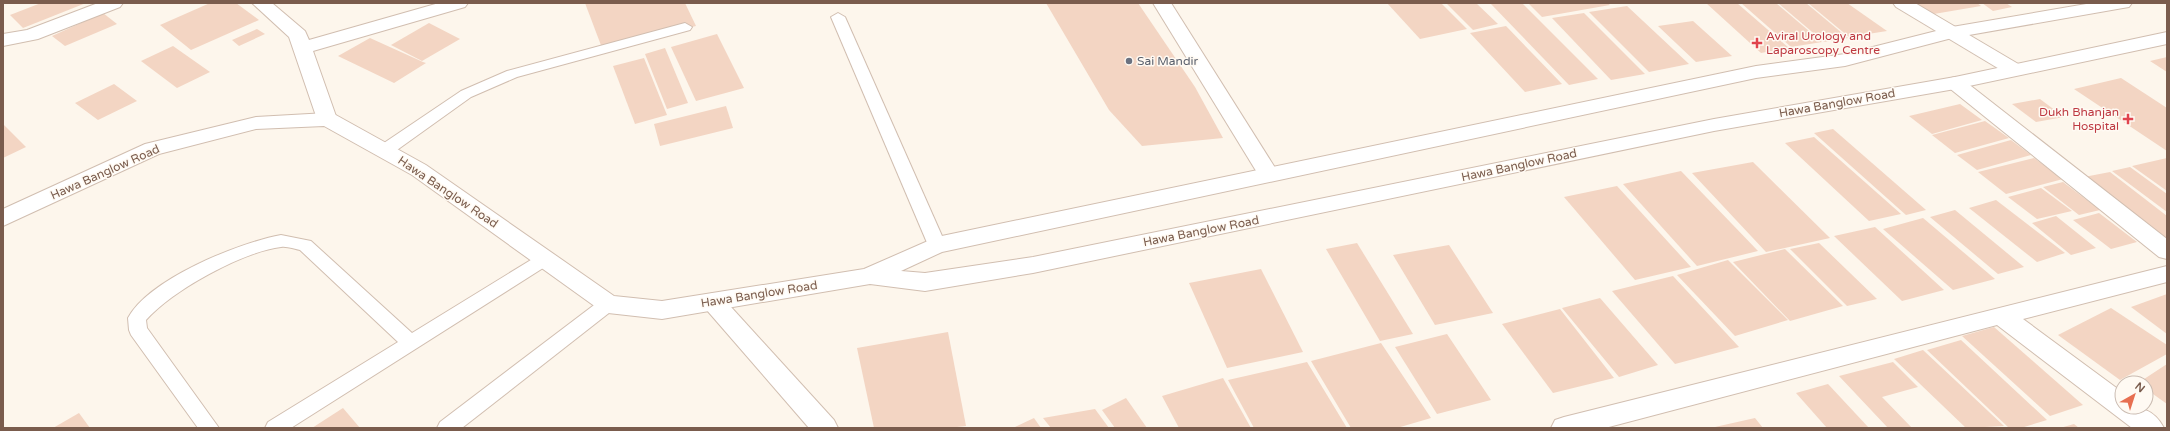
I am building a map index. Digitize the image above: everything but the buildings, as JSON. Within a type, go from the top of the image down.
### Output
[{"type":"street","points":[[3,40],[31,35],[114,3]]},
{"type":"street","points":[[262,3],[298,35],[327,119]]},
{"type":"street","points":[[302,48],[459,3]]},
{"type":"street","points":[[1164,3],[1268,174]]},
{"type":"street","points":[[1902,3],[2014,69]]},
{"type":"street","name":"Hawa Banglow Road","points":[[3,218],[152,149],[256,123],[327,119],[419,170],[608,304],[662,310],[870,276],[937,245],[1268,174],[1749,74],[1845,60],[1952,33],[2123,3]]},
{"type":"street","name":"Hawa Banglow Road","points":[[870,276],[925,282],[1033,265],[1714,125],[1954,83],[2014,69],[2167,38]]},
{"type":"street","points":[[1954,83],[2167,251]]},
{"type":"street","points":[[1564,428],[2002,314],[2167,274]]},
{"type":"street","points":[[713,302],[825,428]]},
{"type":"street","points":[[2002,314],[2114,400]]},
{"type":"street","points":[[2134,415],[2151,428]]},
{"type":"lane","points":[[838,17],[937,245]]},
{"type":"lane","points":[[384,151],[466,94],[489,83],[512,74],[685,27]]},
{"type":"lane","points":[[209,428],[138,330],[137,318],[152,302],[174,287],[232,256],[261,245],[283,241],[305,245],[411,343]]},
{"type":"lane","points":[[275,428],[545,259]]},
{"type":"lane","points":[[447,428],[608,304]]},
{"type":"place","name":"Aviral Urology and Laparoscopy Centre","points":[[1757,43]]},
{"type":"place","name":"Sai Mandir","points":[[1129,61]]},
{"type":"place","name":"Dukh Bhanjan Hospital","points":[[2128,119]]}]
